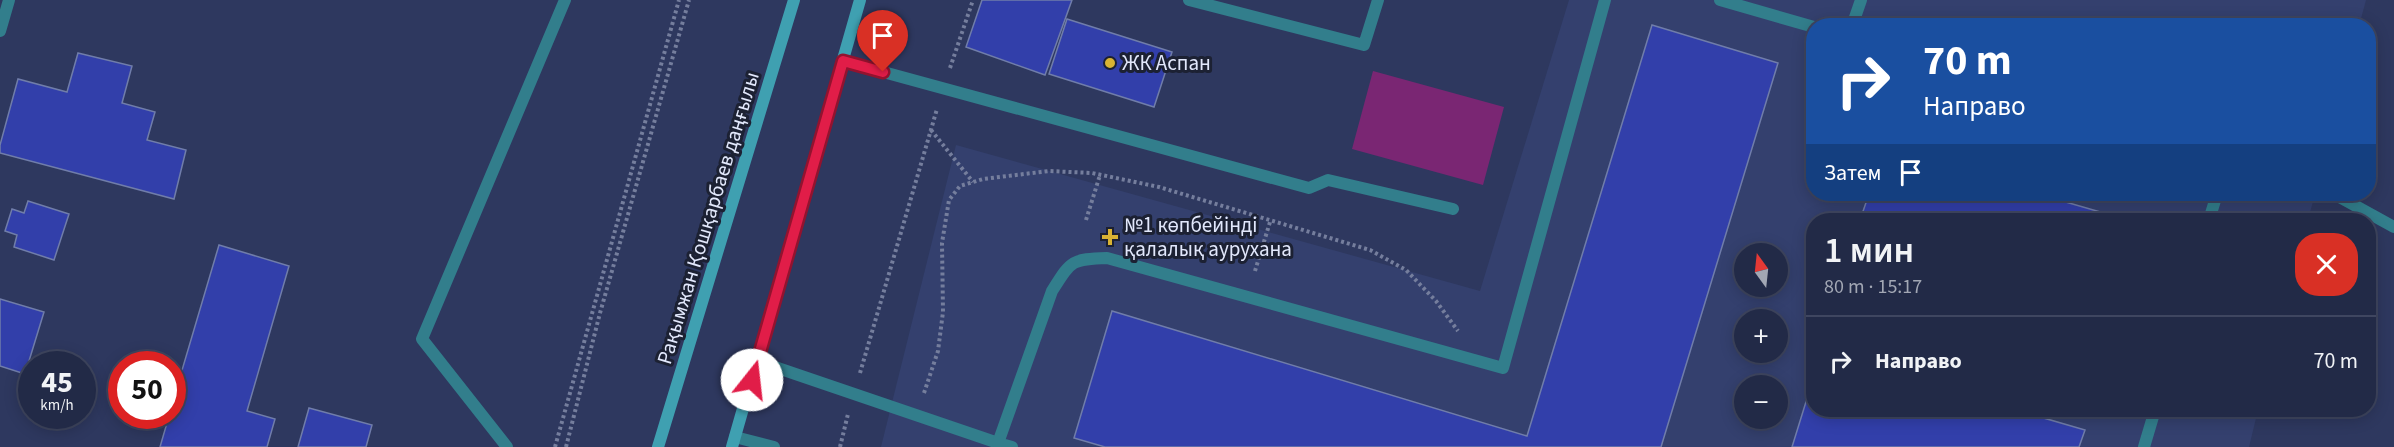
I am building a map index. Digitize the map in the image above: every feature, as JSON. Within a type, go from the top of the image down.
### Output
[{"type":"main road","name":"Рақымжан Қошқарбаев даңғылы","points":[[658,447],[795,0]]},
{"type":"main road","points":[[734,442],[860,0]]},
{"type":"street","points":[[0,31],[9,0]]},
{"type":"street","points":[[507,447],[422,339],[565,0]]},
{"type":"street","points":[[1189,0],[1364,45],[1378,0]]},
{"type":"street","points":[[998,445],[1052,291],[1065,271],[1080,259],[1107,258],[1503,368],[1605,0]]},
{"type":"street","points":[[1720,0],[1806,25]]},
{"type":"street","points":[[1855,18],[1861,0]]},
{"type":"street","points":[[843,61],[1309,188],[1328,180],[1453,209]]},
{"type":"street","points":[[2347,201],[2369,213]]},
{"type":"street","points":[[2376,217],[2394,227]]},
{"type":"street","points":[[757,362],[998,445],[1012,447]]},
{"type":"street","points":[[2144,447],[2153,417]]},
{"type":"street","points":[[734,442],[774,447]]},
{"type":"path","points":[[555,447],[679,0]]},
{"type":"path","points":[[566,447],[600,313],[689,0]]},
{"type":"path","points":[[840,447],[943,88],[973,0]]},
{"type":"path","points":[[931,129],[973,182]]},
{"type":"path","points":[[923,396],[938,351],[943,312],[942,243],[949,200],[960,186],[983,179],[1048,171],[1100,175],[1159,187],[1370,250],[1406,270],[1461,333]]},
{"type":"path","points":[[1086,220],[1100,175]]},
{"type":"path","points":[[1255,272],[1270,222]]},
{"type":"shaded area","name":"№1 көпбейінді қалалық аурухана","points":[[1569,0],[2366,0],[2361,18],[1806,18],[1806,201],[2313,201],[2310,213],[1806,213],[1806,417],[2256,417],[2249,447],[881,447],[956,145],[1480,291]]},
{"type":"shaded area","points":[[1373,71],[1504,107],[1483,185],[1352,149]]},
{"type":"building","points":[[982,0],[1072,0],[1045,75],[966,47]]},
{"type":"building","name":"ЖК Аспан","points":[[1067,19],[1172,52],[1154,107],[1049,74]]},
{"type":"building","points":[[1652,25],[1778,63],[1661,447],[1105,447],[1074,438],[1112,311],[1527,436]]},
{"type":"building","points":[[78,53],[132,66],[122,103],[155,112],[147,140],[186,150],[174,199],[0,153],[0,145],[18,79],[67,92]]},
{"type":"building","points":[[28,201],[69,214],[54,260],[14,247],[17,235],[5,231],[12,209],[24,213]]},
{"type":"building","points":[[1867,201],[2062,201],[2104,213],[1862,213]]},
{"type":"building","points":[[219,245],[289,266],[247,411],[275,419],[267,447],[160,447],[165,429],[186,429],[186,357]]},
{"type":"building","points":[[0,299],[44,312],[32,351],[18,351],[18,372],[0,366]]},
{"type":"building","points":[[1806,402],[1806,417],[2040,417],[2085,430],[2079,447],[1792,447]]},
{"type":"building","points":[[309,408],[372,425],[366,447],[298,447]]},
{"type":"place","name":"ЖК Аспан","points":[[1110,63]]},
{"type":"place","name":"№1 көпбейінді қалалық аурухана","points":[[1110,237]]},
{"type":"route","points":[[752,380],[843,61],[883,72]]}]
